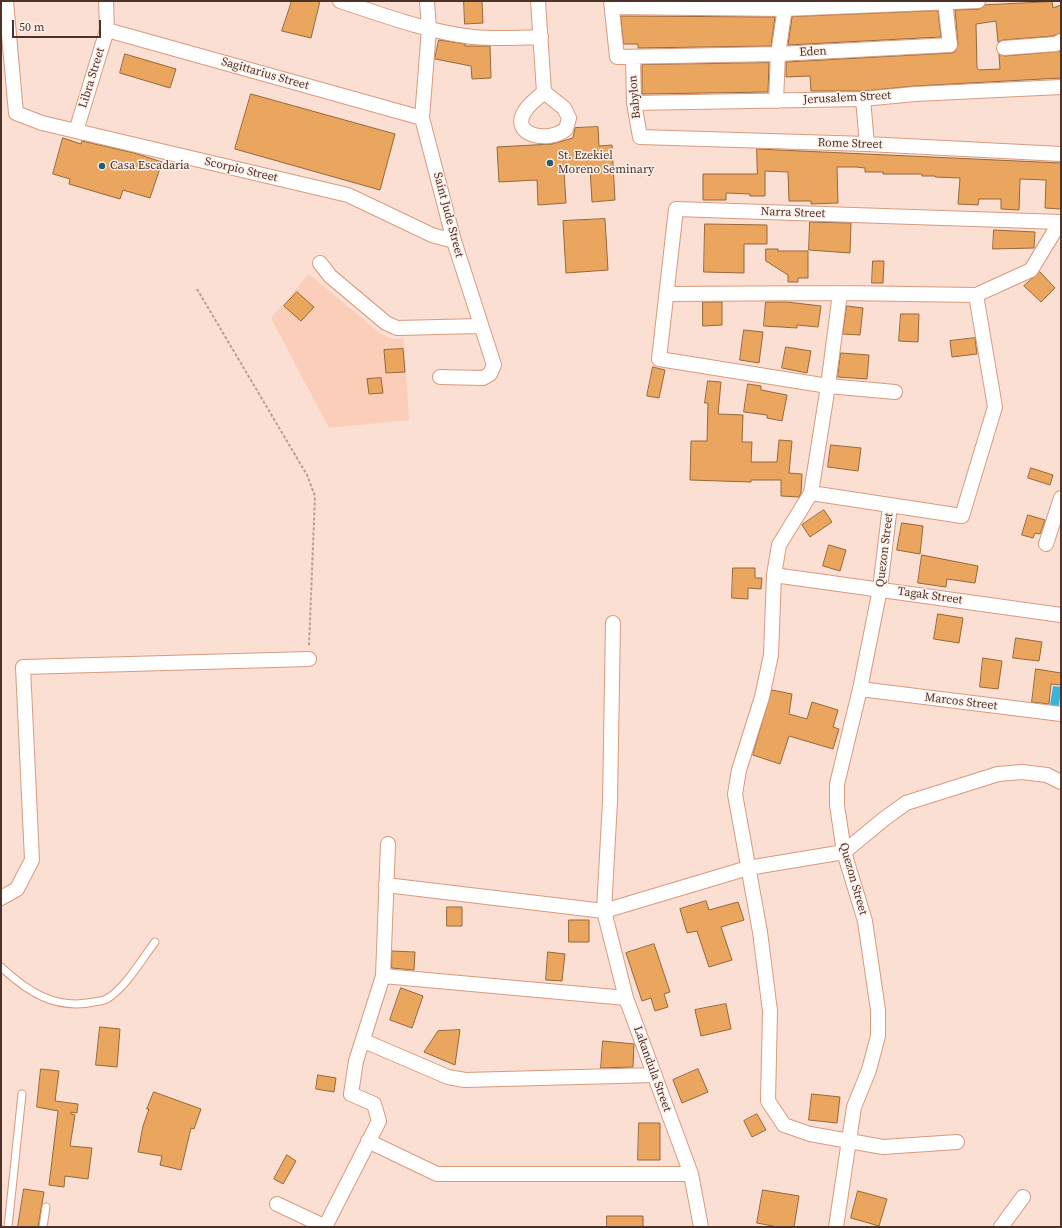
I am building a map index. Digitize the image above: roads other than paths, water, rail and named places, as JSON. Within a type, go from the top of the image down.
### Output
[{"type":"street","name":"Scorpio Street","points":[[6,1],[16,113],[42,123],[348,194],[432,235],[454,241]]},
{"type":"street","name":"Libra Street","points":[[76,131],[107,30],[106,1]]},
{"type":"street","points":[[340,1],[429,29],[472,37],[504,39],[541,37]]},
{"type":"street","name":"Saint Jude Street","points":[[427,1],[429,29],[422,118],[454,241],[480,326],[494,365],[490,374],[483,378],[440,377]]},
{"type":"street","points":[[538,1],[544,92]]},
{"type":"street","points":[[612,4],[785,5],[978,1]]},
{"type":"street","name":"Eden","points":[[612,4],[617,57],[633,57],[778,54],[950,45],[945,2]]},
{"type":"street","points":[[776,101],[778,54],[785,5]]},
{"type":"street","name":"Sagittarius Street","points":[[107,30],[422,118]]},
{"type":"street","points":[[1004,48],[1056,44],[1061,42]]},
{"type":"street","name":"Babylon","points":[[633,57],[634,103],[640,137]]},
{"type":"street","name":"Jerusalem Street","points":[[634,103],[864,99],[915,94],[1061,87]]},
{"type":"street","points":[[864,99],[867,144]]},
{"type":"street","name":"Rome Street","points":[[640,137],[867,144],[1061,154]]},
{"type":"street","name":"Narra Street","points":[[828,386],[659,359],[676,209],[1060,222]]},
{"type":"street","points":[[666,294],[840,293],[976,295],[1031,270],[1060,222]]},
{"type":"street","points":[[320,263],[330,276],[386,324],[397,328],[480,326]]},
{"type":"street","points":[[840,293],[828,386],[811,493],[779,545],[774,575],[770,655],[762,697],[739,770],[735,794],[760,932],[770,1011],[768,1101],[784,1125],[810,1134],[848,1142],[883,1147],[957,1142]]},
{"type":"street","points":[[811,493],[962,516],[994,407],[976,295]]},
{"type":"street","points":[[828,386],[895,392]]},
{"type":"street","points":[[1046,544],[1060,504]]},
{"type":"street","name":"Quezon Street","points":[[836,1227],[854,1107],[869,1070],[878,1036],[878,1010],[865,921],[844,852],[837,805],[837,784],[860,690],[880,589],[890,506]]},
{"type":"street","name":"Tagak Street","points":[[774,575],[1061,615]]},
{"type":"street","name":"Lakandula Street","points":[[613,623],[610,801],[604,911],[626,998],[691,1174],[701,1227]]},
{"type":"street","points":[[1,898],[17,889],[32,860],[23,667],[309,660]]},
{"type":"street","name":"Marcos Street","points":[[860,690],[1061,714]]},
{"type":"street","points":[[386,885],[604,911],[748,868],[844,852],[884,819],[906,804],[924,796],[998,774],[1022,772],[1047,775],[1061,782]]},
{"type":"street","points":[[277,1204],[326,1227],[379,1121],[374,1104],[351,1094],[356,1061],[364,1041],[383,976],[388,844]]},
{"type":"street","points":[[383,976],[626,998]]},
{"type":"street","points":[[364,1041],[448,1077],[465,1080],[655,1075]]},
{"type":"street","points":[[368,1141],[437,1174],[691,1174]]},
{"type":"street","points":[[1001,1227],[1023,1197]]},
{"type":"lane","points":[[1,967],[22,986],[55,1002],[83,1004],[108,999],[130,978],[155,942]]},
{"type":"lane","points":[[8,1227],[22,1094]]},
{"type":"lane","points":[[43,1227],[46,1207]]},
{"type":"water","points":[[1053,686],[1061,687],[1059,706],[1050,705]]},
{"type":"place","name":"St. Ezekiel Moreno Seminary","points":[[550,163]]},
{"type":"place","name":"Casa Escadaria","points":[[102,166]]}]
